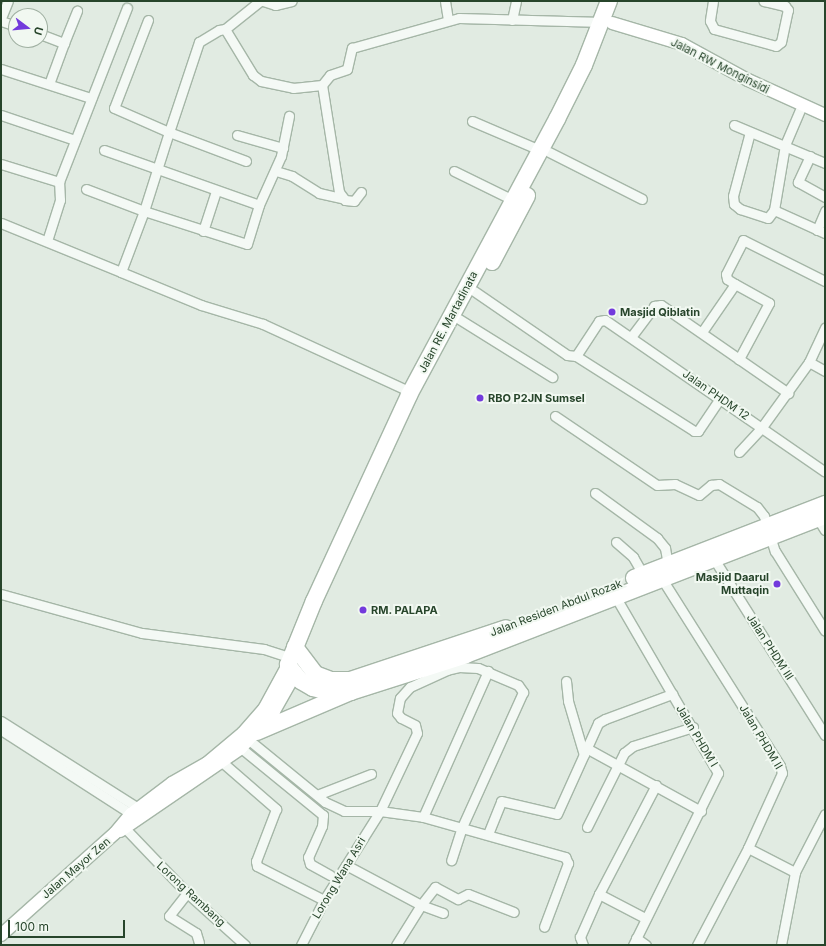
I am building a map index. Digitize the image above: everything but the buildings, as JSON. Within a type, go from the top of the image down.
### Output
[{"type":"highway","points":[[607,23],[609,1]]},
{"type":"highway","points":[[370,490],[417,398],[441,345],[459,319],[474,292],[607,23],[621,1]]},
{"type":"highway","name":"Jalan RE. Martadinata","points":[[294,661],[370,490],[411,392],[441,345],[512,200],[544,151]]},
{"type":"highway","name":"Jalan Residen Abdul Rozak","points":[[294,661],[322,678],[339,681],[354,679],[515,624],[643,574],[665,572],[714,559],[770,533],[825,504]]},
{"type":"highway","name":"Jalan Residen Abdul Rozak","points":[[351,692],[458,663],[516,634],[615,596],[665,572],[770,533],[823,522]]},
{"type":"highway","points":[[294,661],[301,681],[317,689],[333,693],[351,692]]},
{"type":"highway","points":[[249,740],[351,692]]},
{"type":"street","points":[[1,19],[8,1]]},
{"type":"street","points":[[121,272],[144,211],[199,42],[212,33],[229,26],[261,1],[275,5],[292,1]]},
{"type":"street","points":[[445,1],[448,20]]},
{"type":"street","points":[[512,20],[516,1]]},
{"type":"street","points":[[713,1],[710,21],[714,29],[776,46],[781,42],[788,10],[785,6],[764,1]]},
{"type":"street","points":[[47,241],[60,200],[59,182],[127,8]]},
{"type":"street","points":[[49,84],[77,11]]},
{"type":"street","points":[[229,26],[253,75],[261,81],[293,88],[322,85],[330,75],[346,69],[352,48],[448,20],[466,17],[607,23]]},
{"type":"street","points":[[148,20],[114,108],[169,132],[246,160]]},
{"type":"street","name":"Jalan RW Monginsidi","points":[[607,23],[682,44],[748,80],[825,115]]},
{"type":"street","points":[[48,37],[64,43]]},
{"type":"street","points":[[1,69],[91,98]]},
{"type":"street","points":[[322,85],[336,180],[342,198]]},
{"type":"street","points":[[750,132],[733,196],[734,204],[740,209],[767,218],[771,216],[774,210],[786,146],[802,105]]},
{"type":"street","points":[[1,115],[75,140]]},
{"type":"street","points":[[86,189],[144,211],[247,244],[259,205],[276,171],[283,148],[289,116]]},
{"type":"street","points":[[472,121],[544,151],[642,199]]},
{"type":"street","points":[[734,125],[825,163]]},
{"type":"street","points":[[237,135],[283,148]]},
{"type":"street","points":[[104,150],[259,205]]},
{"type":"street","points":[[810,156],[798,182],[825,197]]},
{"type":"street","points":[[1,164],[59,182]]},
{"type":"street","points":[[276,171],[292,176],[319,194],[354,201],[361,192]]},
{"type":"street","points":[[454,171],[512,200]]},
{"type":"street","points":[[203,231],[216,191]]},
{"type":"street","points":[[774,210],[821,232],[825,211]]},
{"type":"street","points":[[1,223],[201,305],[262,324],[411,392]]},
{"type":"street","points":[[739,359],[769,303],[728,279],[726,274],[743,240],[825,281]]},
{"type":"street","points":[[702,332],[735,284]]},
{"type":"street","points":[[474,292],[567,355],[576,356],[696,432],[720,398]]},
{"type":"street","points":[[631,337],[657,305],[663,306],[788,393]]},
{"type":"street","points":[[459,319],[552,377]]},
{"type":"street","name":"Jalan PHDM 12","points":[[576,356],[599,321],[606,320],[825,472]]},
{"type":"street","points":[[739,452],[762,427],[788,393],[809,362],[825,328]]},
{"type":"street","points":[[809,362],[825,371]]},
{"type":"street","points":[[555,416],[657,484],[675,484],[699,495],[711,485],[719,484],[760,509],[770,533],[775,551],[825,631]]},
{"type":"street","name":"Jalan PHDM II","points":[[595,493],[657,538],[665,548],[665,572],[782,770],[780,783],[748,848],[696,945]]},
{"type":"street","points":[[616,542],[633,557],[643,574]]},
{"type":"street","name":"Jalan PHDM III","points":[[714,559],[825,736]]},
{"type":"street","points":[[1,594],[142,632],[264,649],[294,661]]},
{"type":"street","name":"Jalan PHDM I","points":[[615,596],[693,727],[718,773],[701,811],[645,918],[635,941]]},
{"type":"street","points":[[139,814],[222,762],[249,740],[281,700],[294,661]]},
{"type":"street","points":[[139,814],[172,783],[207,763],[243,733],[264,709],[294,661]]},
{"type":"street","points":[[451,860],[462,827],[523,692],[518,685],[488,671],[458,663]]},
{"type":"street","name":"Lorong Wana Asri","points":[[301,945],[324,900],[380,811],[417,733],[415,725],[401,718],[397,713],[400,698],[410,687],[458,663]]},
{"type":"street","points":[[423,817],[488,671]]},
{"type":"street","points":[[566,681],[568,701],[586,752]]},
{"type":"street","points":[[488,834],[501,801],[556,814],[601,721],[672,694]]},
{"type":"street","points":[[1,721],[139,814]]},
{"type":"street","points":[[587,827],[624,753],[633,746],[693,727]]},
{"type":"street","points":[[1,730],[139,814]]},
{"type":"street","points":[[249,740],[317,795],[348,812],[380,811],[423,817],[488,834],[567,859],[544,927]]},
{"type":"street","points":[[249,740],[321,813],[324,822],[308,857],[310,864],[330,875]]},
{"type":"street","points":[[586,752],[618,764],[701,811]]},
{"type":"street","points":[[222,762],[276,809],[256,861],[257,866],[324,900]]},
{"type":"street","points":[[317,795],[371,774]]},
{"type":"street","points":[[583,945],[580,937],[599,894],[656,785]]},
{"type":"street","name":"Jalan Mayor Zen","points":[[1,935],[139,814]]},
{"type":"street","points":[[781,945],[795,872],[825,814]]},
{"type":"street","name":"Lorong Rambang","points":[[121,829],[187,893],[245,945]]},
{"type":"street","points":[[748,848],[795,872]]},
{"type":"street","points":[[346,865],[421,905],[443,913]]},
{"type":"street","points":[[396,945],[421,905],[435,887],[458,899],[466,893],[514,912]]},
{"type":"street","points":[[187,893],[169,916],[196,933],[199,943]]},
{"type":"street","points":[[599,894],[645,918]]},
{"type":"street","points":[[635,941],[646,945]]},
{"type":"place","name":"Masjid Qiblatin","points":[[612,312]]},
{"type":"place","name":"RBO P2JN Sumsel","points":[[480,398]]},
{"type":"place","name":"Masjid Daarul Muttaqin","points":[[777,584]]},
{"type":"place","name":"RM. PALAPA","points":[[363,610]]}]
